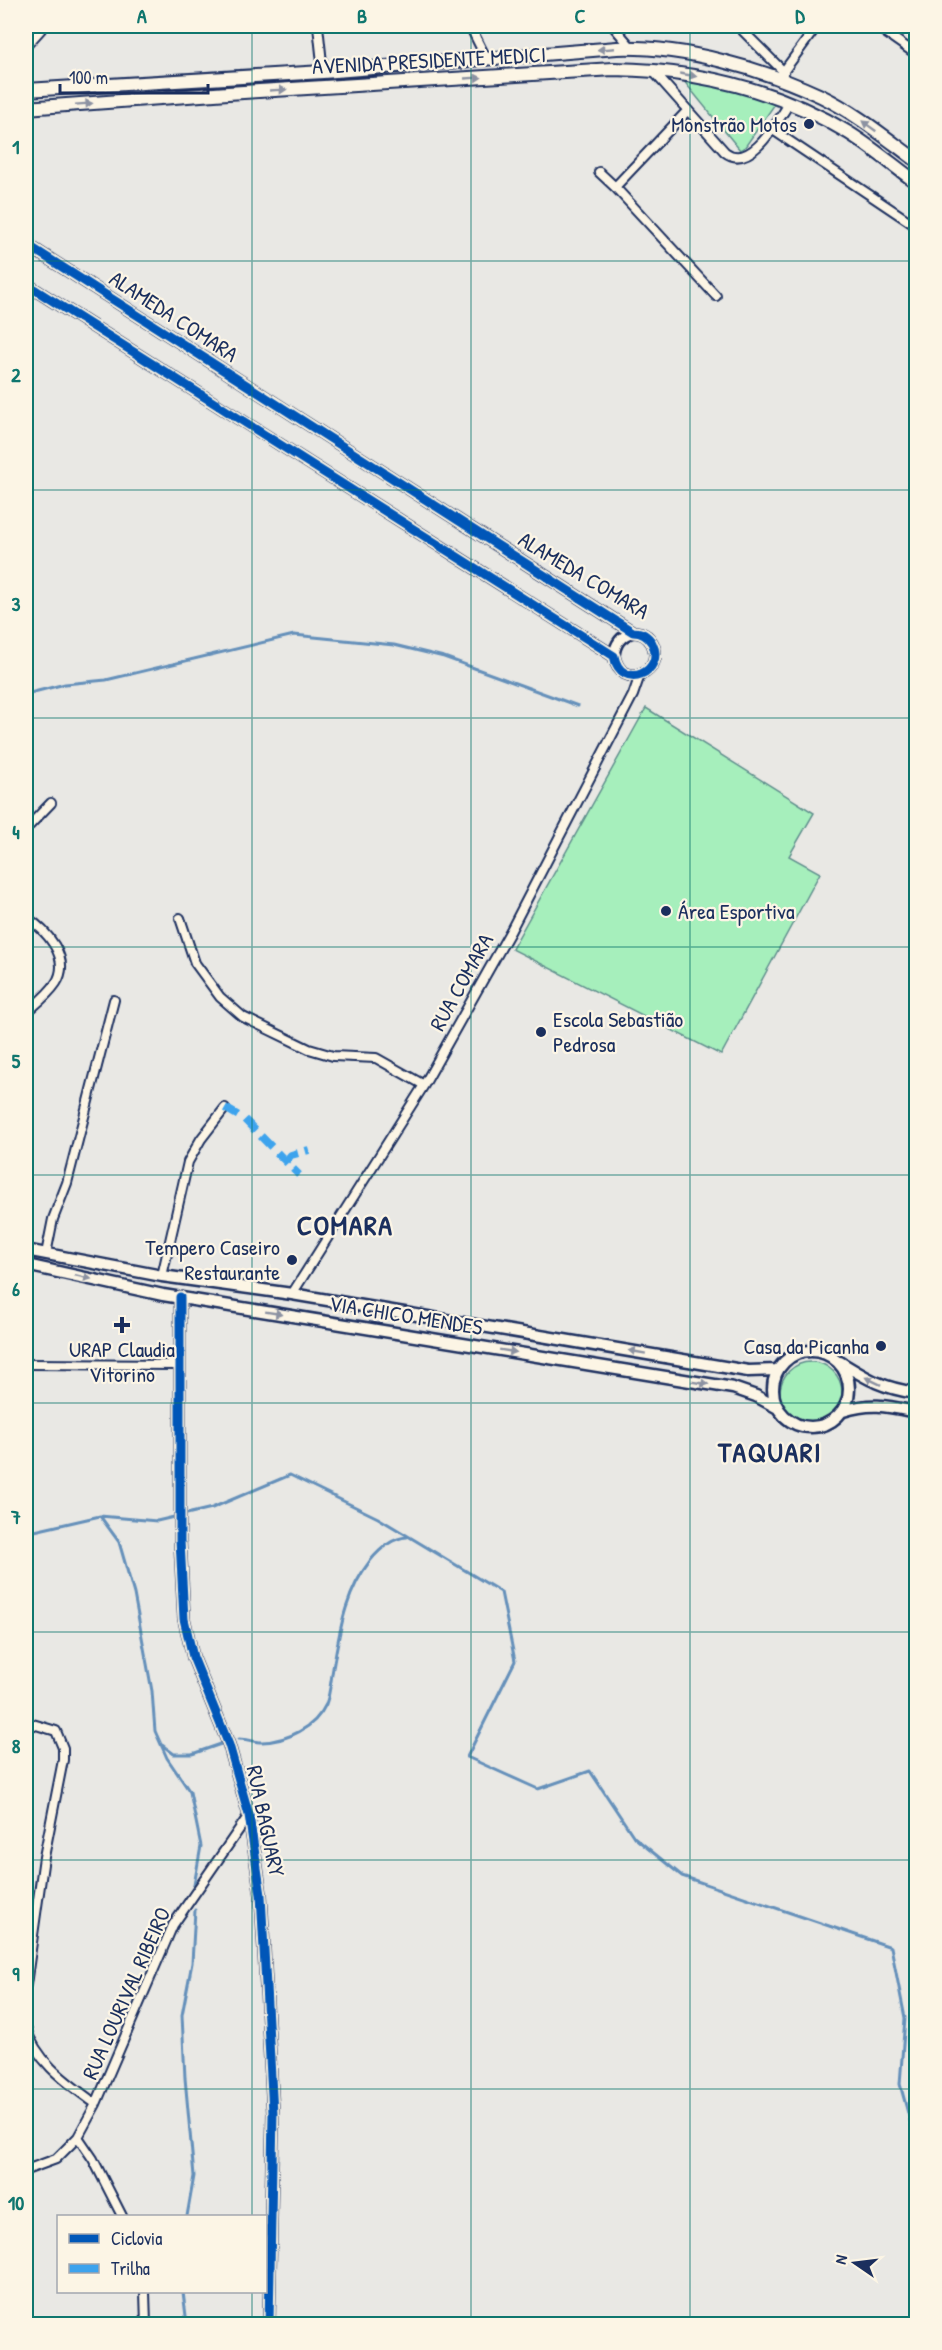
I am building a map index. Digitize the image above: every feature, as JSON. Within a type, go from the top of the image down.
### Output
[{"type":"main road","name":"AVENIDA PRESIDENTE MEDICI","points":[[26,90],[322,72],[631,47],[680,52],[781,75],[862,120],[916,160]]},
{"type":"main road","name":"AVENIDA PRESIDENTE MEDICI","points":[[26,108],[239,92],[613,69],[652,70],[729,82],[790,102],[850,134],[916,182]]},
{"type":"main road","name":"VIA CHICO MENDES","points":[[26,1250],[162,1276],[292,1294],[748,1371],[777,1370]]},
{"type":"main road","name":"VIA CHICO MENDES","points":[[26,1264],[180,1298],[732,1388],[756,1396],[778,1408]]},
{"type":"main road","points":[[834,1357],[843,1367],[849,1379],[850,1392],[843,1411],[832,1422],[817,1427],[802,1427],[788,1420],[778,1408],[773,1395],[773,1381],[777,1370],[784,1362],[802,1351],[824,1352],[834,1357],[868,1380],[888,1389],[916,1393]]},
{"type":"main road","points":[[843,1411],[864,1404],[883,1405],[916,1412]]},
{"type":"street","points":[[26,46],[45,26]]},
{"type":"street","points":[[318,26],[322,72]]},
{"type":"street","points":[[470,26],[486,58]]},
{"type":"street","points":[[613,26],[631,47]]},
{"type":"street","points":[[738,26],[781,75],[817,26]]},
{"type":"street","points":[[876,26],[916,54]]},
{"type":"street","points":[[652,70],[725,152],[733,157],[743,157],[751,153],[772,130],[790,102]]},
{"type":"street","points":[[615,186],[688,110]]},
{"type":"street","points":[[772,130],[916,225]]},
{"type":"street","points":[[599,172],[615,186],[716,296]]},
{"type":"street","name":"ALAMEDA COMARA","points":[[26,244],[633,632],[645,635],[655,651],[652,664],[640,675]]},
{"type":"street","points":[[26,284],[614,656]]},
{"type":"street","points":[[633,632],[626,634],[617,643],[614,656],[622,672],[634,676],[640,675]]},
{"type":"street","name":"RUA COMARA","points":[[292,1294],[424,1085],[511,930],[633,695],[640,675]]},
{"type":"street","points":[[26,829],[51,803]]},
{"type":"street","points":[[26,917],[51,940],[61,958],[61,971],[57,982],[26,1013]]},
{"type":"street","points":[[180,918],[195,963],[220,997],[243,1017],[309,1049],[333,1056],[376,1058],[424,1085]]},
{"type":"street","points":[[46,1254],[53,1219],[68,1183],[114,1000]]},
{"type":"street","points":[[162,1276],[188,1162],[197,1145],[225,1108]]},
{"type":"street","name":"RUA BAGUARY","points":[[180,1298],[180,1540],[184,1619],[193,1657],[229,1745],[249,1815],[261,1895],[273,2113],[269,2325]]},
{"type":"street","points":[[26,1364],[179,1365]]},
{"type":"street","points":[[26,1722],[56,1731],[63,1748],[62,1767],[44,1857],[26,1985]]},
{"type":"street","name":"RUA LOURIVAL RIBEIRO","points":[[26,2170],[56,2159],[78,2137],[96,2104],[173,1925],[249,1815]]},
{"type":"street","points":[[26,2028],[31,2043],[46,2063],[96,2104]]},
{"type":"street","points":[[78,2137],[93,2159],[121,2215]]},
{"type":"street","points":[[145,2293],[146,2325]]},
{"type":"green space","points":[[683,80],[700,80],[777,101],[745,147],[740,150]]},
{"type":"green space","name":"Área Esportiva","points":[[646,708],[814,813],[789,856],[820,873],[721,1055],[512,949]]},
{"type":"green space","points":[[811,1362],[823,1364],[833,1371],[840,1381],[842,1393],[840,1405],[833,1415],[823,1422],[811,1424],[799,1422],[789,1415],[782,1405],[780,1393],[782,1381],[789,1371],[799,1364]]},
{"type":"waterway","points":[[26,694],[65,684],[106,680],[294,635],[394,645],[444,657],[578,706]]},
{"type":"waterway","points":[[26,1533],[100,1516],[157,1521],[212,1508],[290,1475],[378,1518],[501,1592],[515,1661],[467,1757],[538,1789],[590,1771],[634,1837],[682,1876],[891,1947],[905,2018],[900,2084],[916,2142]]},
{"type":"waterway","points":[[100,1516],[119,1542],[134,1594],[152,1691],[155,1731],[167,1758],[190,1792],[201,1846],[193,1891]]},
{"type":"waterway","points":[[239,1739],[262,1742],[281,1739],[299,1732],[315,1720],[326,1704],[341,1626],[355,1586],[377,1553],[391,1542],[407,1537]]},
{"type":"waterway","points":[[162,1745],[174,1754],[192,1754],[221,1744]]},
{"type":"waterway","points":[[187,2215],[194,2176],[182,2015],[192,1963],[195,1910]]},
{"type":"waterway","points":[[183,2293],[187,2324]]},
{"type":"marked path","points":[[225,1108],[244,1119],[299,1175]]},
{"type":"marked path","points":[[286,1161],[291,1155],[309,1150]]},
{"type":"cycle path","points":[[26,244],[633,632],[644,635],[652,643],[655,653],[653,662],[641,674],[625,673],[618,667],[614,656],[26,284]]},
{"type":"cycle path","points":[[180,1297],[180,1540],[184,1619],[193,1657],[229,1745],[249,1815],[261,1895],[273,2113],[269,2324]]},
{"type":"place","name":"Monstrão Motos","points":[[809,124]]},
{"type":"place","name":"Área Esportiva","points":[[666,911]]},
{"type":"place","name":"Escola Sebastião Pedrosa","points":[[541,1032]]},
{"type":"place","name":"Tempero Caseiro Restaurante","points":[[292,1260]]},
{"type":"place","name":"URAP Claudia Vitorino","points":[[122,1325]]},
{"type":"place","name":"Casa da Picanha","points":[[881,1346]]},
{"type":"district","name":"COMARA","points":[[345,1225]]},
{"type":"district","name":"TAQUARI","points":[[770,1452]]}]
